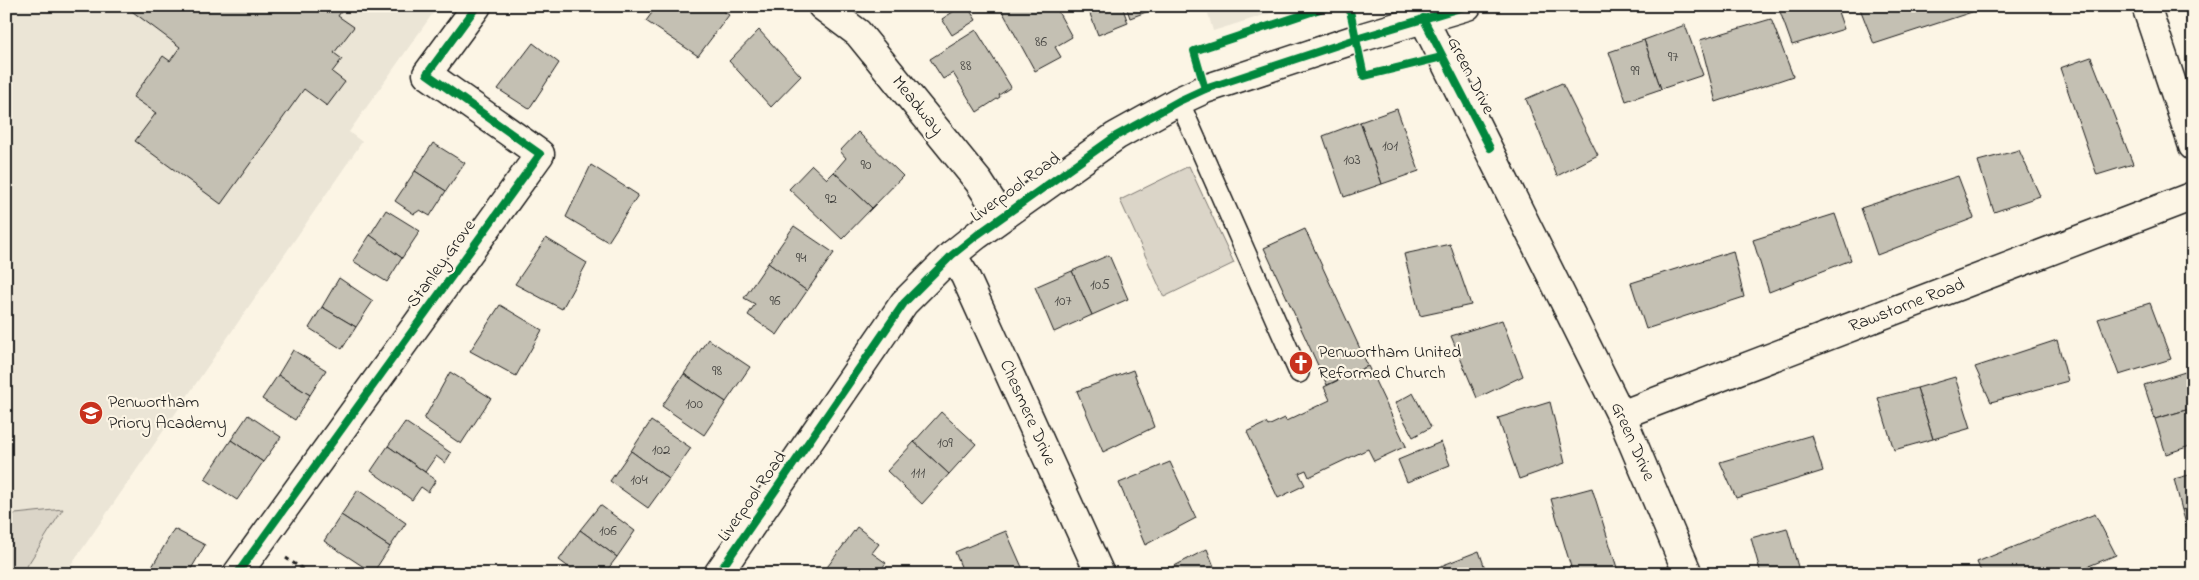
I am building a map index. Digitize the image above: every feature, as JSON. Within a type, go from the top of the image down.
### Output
[{"type":"street","name":"Stanley Grove","points":[[238,574],[540,154],[427,74],[477,6]]},
{"type":"street","name":"Meadway","points":[[822,6],[858,34],[979,182],[1001,216]]},
{"type":"street","name":"Liverpool Road","points":[[718,574],[904,303],[952,255],[1001,216],[1116,136],[1179,101],[1205,89],[1424,18],[1467,6]]},
{"type":"street","points":[[2146,6],[2193,146]]},
{"type":"street","name":"Green Drive","points":[[1424,18],[1621,415],[1688,574]]},
{"type":"street","name":"Rawstorne Road","points":[[1621,415],[2193,196]]},
{"type":"street","name":"Chesmere Drive","points":[[952,255],[965,276],[1100,574]]},
{"type":"lane","points":[[1179,101],[1300,373]]},
{"type":"shaded area","points":[[6,6],[438,6],[349,132],[362,142],[65,574],[6,574]]},
{"type":"shaded area","points":[[1206,6],[1293,6],[1213,31]]},
{"type":"shaded area","points":[[1189,166],[1234,263],[1164,297],[1120,200]]},
{"type":"shaded area","points":[[63,509],[22,574],[6,574],[6,515]]},
{"type":"building","points":[[125,6],[345,6],[338,16],[354,27],[334,53],[342,59],[332,72],[345,82],[327,106],[304,89],[221,204],[135,141],[156,113],[133,97],[163,56],[170,61],[180,47]]},
{"type":"building","points":[[657,6],[716,6],[729,15],[698,56],[646,21]]},
{"type":"building","points":[[962,6],[967,6],[976,20],[952,35],[942,19]]},
{"type":"building","points":[[1055,6],[1072,37],[1055,47],[1061,57],[1035,71],[1000,7]]},
{"type":"building","points":[[1087,6],[1122,6],[1128,23],[1098,35]]},
{"type":"building","points":[[1126,6],[1162,6],[1130,18]]},
{"type":"building","points":[[1778,6],[1836,6],[1844,29],[1792,45]]},
{"type":"building","points":[[1859,6],[1970,6],[1972,12],[1874,44]]},
{"type":"building","points":[[1771,19],[1793,76],[1716,102],[1700,40]]},
{"type":"building","points":[[1685,25],[1703,75],[1661,89],[1644,40]]},
{"type":"building","points":[[759,30],[801,76],[771,107],[729,61]]},
{"type":"building","points":[[976,30],[1011,87],[999,95],[1000,97],[977,112],[953,73],[943,79],[930,59]]},
{"type":"building","points":[[1644,40],[1661,89],[1626,101],[1609,52]]},
{"type":"building","points":[[533,43],[559,63],[529,109],[498,89]]},
{"type":"building","points":[[2091,57],[2133,164],[2097,175],[2060,68]]},
{"type":"building","points":[[1562,83],[1598,155],[1557,176],[1526,99]]},
{"type":"building","points":[[1397,109],[1419,171],[1382,184],[1360,122]]},
{"type":"building","points":[[1360,122],[1382,184],[1344,197],[1323,136]]},
{"type":"building","points":[[858,132],[903,176],[872,208],[834,172],[846,158],[840,151]]},
{"type":"building","points":[[433,143],[465,163],[446,191],[415,171]]},
{"type":"building","points":[[2019,150],[2040,196],[1994,212],[1978,161]]},
{"type":"building","points":[[591,165],[638,195],[608,242],[566,217]]},
{"type":"building","points":[[812,165],[827,179],[834,172],[872,208],[842,239],[789,189]]},
{"type":"building","points":[[415,171],[446,191],[430,216],[420,210],[414,214],[395,201]]},
{"type":"building","points":[[1958,176],[1974,218],[1877,255],[1861,208]]},
{"type":"building","points":[[386,210],[420,231],[402,258],[370,235]]},
{"type":"building","points":[[1835,214],[1851,260],[1769,292],[1753,240]]},
{"type":"building","points":[[794,226],[834,253],[807,291],[768,263]]},
{"type":"building","points":[[1305,229],[1368,366],[1327,385],[1264,248]]},
{"type":"building","points":[[370,235],[402,258],[387,282],[353,261]]},
{"type":"building","points":[[546,238],[587,263],[562,309],[515,284]]},
{"type":"building","points":[[1450,244],[1471,305],[1420,316],[1404,254]]},
{"type":"building","points":[[1733,251],[1744,297],[1646,329],[1631,283]]},
{"type":"building","points":[[1109,255],[1128,299],[1092,315],[1072,271]]},
{"type":"building","points":[[768,263],[807,291],[777,335],[748,315],[755,304],[744,298]]},
{"type":"building","points":[[1072,271],[1092,315],[1054,332],[1035,287]]},
{"type":"building","points":[[339,278],[373,301],[356,327],[322,307]]},
{"type":"building","points":[[2150,303],[2171,359],[2119,375],[2098,319]]},
{"type":"building","points":[[500,305],[542,330],[516,376],[470,351]]},
{"type":"building","points":[[322,307],[356,327],[342,349],[309,328]]},
{"type":"building","points":[[1502,320],[1523,376],[1477,398],[1451,336]]},
{"type":"building","points":[[708,339],[750,367],[726,402],[684,374]]},
{"type":"building","points":[[2057,340],[2068,381],[1991,402],[1975,367]]},
{"type":"building","points":[[293,350],[326,370],[310,395],[278,375]]},
{"type":"building","points":[[1368,366],[1406,446],[1374,461],[1368,449],[1309,477],[1306,470],[1299,473],[1305,485],[1278,498],[1247,432],[1266,423],[1268,426],[1285,418],[1286,421],[1330,400],[1324,387]]},
{"type":"building","points":[[1133,370],[1154,427],[1103,452],[1077,391]]},
{"type":"building","points":[[450,372],[491,398],[461,444],[424,419]]},
{"type":"building","points":[[2185,372],[2193,397],[2193,408],[2155,419],[2144,385]]},
{"type":"building","points":[[684,374],[726,402],[704,435],[662,406]]},
{"type":"building","points":[[278,375],[310,395],[295,420],[262,399]]},
{"type":"building","points":[[1955,377],[1971,428],[1933,439],[1917,388]]},
{"type":"building","points":[[1917,388],[1933,439],[1894,450],[1878,398]]},
{"type":"building","points":[[1413,393],[1431,427],[1413,437],[1395,403]]},
{"type":"building","points":[[1550,402],[1565,463],[1519,479],[1498,418]]},
{"type":"building","points":[[2193,408],[2193,445],[2166,454],[2155,419]]},
{"type":"building","points":[[941,412],[976,444],[949,474],[914,442]]},
{"type":"building","points":[[248,415],[281,437],[263,462],[231,440]]},
{"type":"building","points":[[651,421],[691,448],[669,479],[631,451]]},
{"type":"building","points":[[405,422],[451,453],[445,463],[436,456],[425,472],[388,446]]},
{"type":"building","points":[[1812,435],[1823,471],[1736,498],[1720,462]]},
{"type":"building","points":[[231,440],[263,462],[237,500],[205,479]]},
{"type":"building","points":[[914,442],[949,474],[922,504],[887,471]]},
{"type":"building","points":[[1441,442],[1450,465],[1407,482],[1398,460]]},
{"type":"building","points":[[388,446],[436,480],[428,492],[421,487],[412,500],[371,471]]},
{"type":"building","points":[[631,451],[669,479],[648,508],[610,481]]},
{"type":"building","points":[[1170,462],[1196,518],[1145,545],[1119,483]]},
{"type":"building","points":[[2193,474],[2193,507],[2182,510],[2174,479]]},
{"type":"building","points":[[1592,488],[1618,571],[1610,574],[1573,574],[1551,499]]},
{"type":"building","points":[[358,490],[406,523],[390,547],[341,515]]},
{"type":"building","points":[[600,505],[635,531],[617,557],[580,530]]},
{"type":"building","points":[[2193,507],[2193,540],[2191,541],[2182,510]]},
{"type":"building","points":[[2095,514],[2116,555],[2069,574],[1982,574],[1977,562]]},
{"type":"building","points":[[341,515],[390,547],[373,573],[324,541]]},
{"type":"building","points":[[857,527],[879,544],[872,553],[886,563],[877,574],[822,574]]},
{"type":"building","points":[[1787,528],[1800,574],[1761,574],[1751,538]]},
{"type":"building","points":[[174,529],[205,545],[188,574],[148,574]]},
{"type":"building","points":[[580,530],[617,557],[604,574],[578,574],[559,560]]},
{"type":"building","points":[[1006,531],[1025,574],[964,574],[955,552]]},
{"type":"building","points":[[1207,549],[1217,574],[1159,574]]},
{"type":"building","points":[[1479,551],[1487,574],[1423,573]]},
{"type":"cycle path","points":[[237,574],[540,154],[427,74],[477,6]]},
{"type":"cycle path","points":[[1205,89],[1194,51],[1329,6]]},
{"type":"cycle path","points":[[1349,6],[1364,76],[1442,57]]},
{"type":"cycle path","points":[[718,574],[904,303],[952,255],[977,235],[1116,136],[1179,101],[1205,89],[1356,39],[1467,6]]},
{"type":"cycle path","points":[[1423,18],[1490,148]]},
{"type":"place","name":"Penwortham United Reformed Church","points":[[1301,363]]},
{"type":"place","name":"Penwortham Priory Academy","points":[[91,413]]}]
